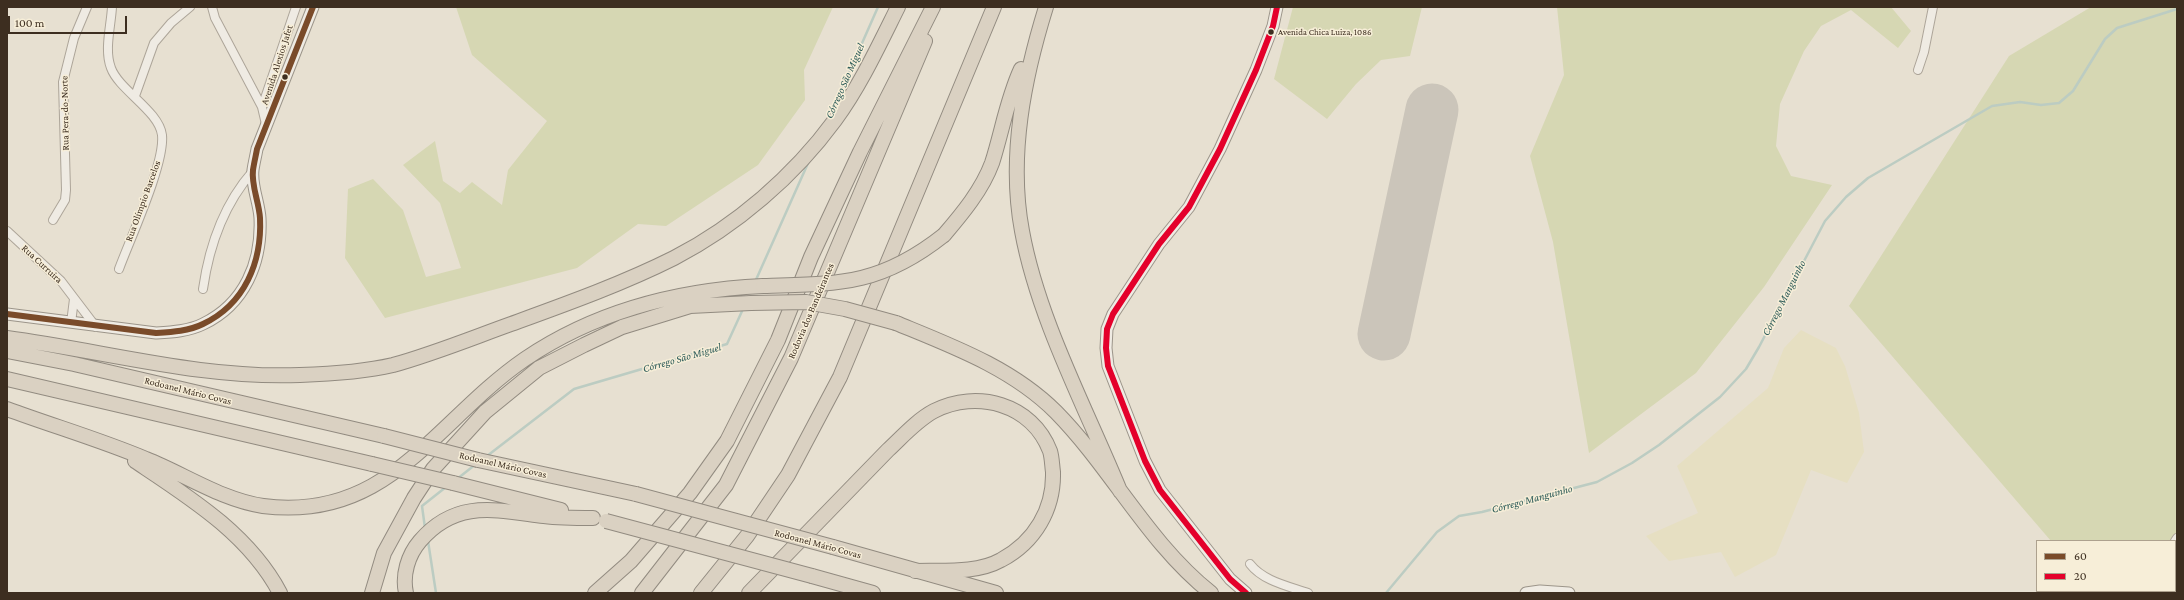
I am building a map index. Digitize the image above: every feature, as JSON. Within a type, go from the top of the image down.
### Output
[{"type":"highway","points":[[7,338],[210,372],[256,375],[340,373],[392,365],[590,296],[676,257],[729,224],[770,191],[812,148],[835,120],[882,39],[898,7]]},
{"type":"highway","points":[[595,593],[636,555],[690,493],[727,441],[778,340],[811,257],[860,152],[933,7]]},
{"type":"highway","name":"Rodovia dos Bandeirantes","points":[[642,593],[726,485],[792,358],[939,7]]},
{"type":"highway","points":[[701,593],[747,536],[788,476],[840,377],[994,7]]},
{"type":"highway","points":[[1046,7],[1033,49],[1024,88],[1019,135],[1018,185],[1022,230],[1033,273],[1059,347],[1086,416],[1120,491]]},
{"type":"highway","points":[[7,410],[146,458],[230,497],[262,506],[300,507],[327,503],[359,494],[384,480],[414,458],[474,399],[525,359],[575,330],[624,310],[685,294],[722,288],[832,284],[864,278],[899,266],[923,252],[944,235],[975,195],[991,165],[1020,70],[1033,49]]},
{"type":"highway","points":[[372,593],[384,553],[414,498],[433,469],[485,412],[540,368],[622,327],[690,306],[806,302],[845,309],[896,323],[960,349],[1019,381],[1056,412],[1120,491],[1154,538],[1184,570],[1211,593]]},
{"type":"highway","name":"Rodoanel Mário Covas","points":[[7,351],[74,364],[384,436],[478,460],[636,494],[996,593]]},
{"type":"highway","points":[[7,379],[453,483],[600,520],[873,593]]},
{"type":"highway","points":[[749,593],[888,450],[909,430],[934,412],[961,401],[979,401],[1006,406],[1018,411],[1033,424],[1051,452],[1053,488],[1050,502],[1038,527],[1025,545],[1000,561],[976,568],[915,571]]},
{"type":"highway","points":[[115,447],[208,511],[245,545],[280,593]]},
{"type":"highway","points":[[406,593],[404,586],[407,566],[414,548],[431,528],[446,518],[478,509],[600,520]]},
{"type":"main road","name":"Avenida Alexios Jafet","points":[[7,314],[96,327],[156,333],[180,331],[203,324],[221,313],[237,298],[249,281],[260,246],[260,217],[253,171],[266,124],[313,7]]},
{"type":"main road","points":[[1246,593],[1230,579],[1171,505],[1152,476],[1108,366],[1106,336],[1113,314],[1159,244],[1189,207],[1220,149],[1256,70],[1273,26],[1277,7]]},
{"type":"main road","points":[[1526,593],[1540,591],[1569,593]]},
{"type":"street","name":"Rua Pera-do-Norte","points":[[53,220],[65,200],[66,190],[63,82],[74,38],[88,7]]},
{"type":"street","name":"Rua Olímpio Barcelos","points":[[112,7],[109,49],[111,67],[118,80],[136,96],[160,128],[161,147],[153,176],[119,268]]},
{"type":"street","points":[[136,96],[154,43],[171,23],[190,7]]},
{"type":"street","points":[[212,7],[215,18],[262,107]]},
{"type":"street","name":"Avenida Alexios Jafet","points":[[266,124],[262,107],[296,7]]},
{"type":"street","points":[[1918,70],[1924,52],[1933,7]]},
{"type":"street","name":"Avenida Alexios Jafet","points":[[203,290],[211,249],[220,224],[238,189],[253,171]]},
{"type":"street","name":"Rua Curruira","points":[[7,231],[60,281],[96,327]]},
{"type":"street","points":[[71,323],[74,299]]},
{"type":"street","points":[[1250,564],[1254,570],[1267,578],[1308,593]]},
{"type":"shaded area","points":[[1801,330],[1836,348],[1845,366],[1859,413],[1864,452],[1847,483],[1811,470],[1776,555],[1735,577],[1721,552],[1669,561],[1646,536],[1698,513],[1677,466],[1768,388],[1784,348]]},
{"type":"green space","points":[[456,7],[833,7],[804,70],[805,100],[758,165],[666,226],[638,224],[577,268],[385,318],[345,258],[348,189],[373,179],[403,210],[426,277],[461,268],[440,203],[403,165],[435,141],[443,181],[460,193],[472,182],[502,205],[508,170],[547,121],[472,55]]},
{"type":"green space","points":[[1293,7],[1422,7],[1410,56],[1381,60],[1356,84],[1327,119],[1274,79]]},
{"type":"green space","points":[[1557,7],[1891,7],[1911,31],[1898,48],[1851,10],[1821,26],[1804,51],[1780,104],[1776,146],[1791,176],[1832,185],[1764,287],[1696,373],[1589,453],[1553,242],[1530,156],[1564,75]]},
{"type":"green space","points":[[2091,7],[2177,7],[2177,593],[2096,593],[2095,592],[2176,592],[2176,540],[2050,540],[1849,306],[2009,56]]},
{"type":"waterway","name":"Córrego São Miguel","points":[[829,118],[878,7]]},
{"type":"waterway","name":"Córrego Manguinho","points":[[1386,593],[1437,532],[1459,516],[1482,512],[1597,482],[1632,463],[1659,445],[1720,397],[1746,369],[1825,221],[1846,197],[1868,178],[1992,106],[2020,102],[2041,105],[2059,103],[2073,91],[2105,39],[2117,28],[2177,9]]},
{"type":"waterway","name":"Córrego São Miguel","points":[[755,282],[809,161]]},
{"type":"waterway","name":"Córrego São Miguel","points":[[487,456],[574,389],[727,344],[743,309]]},
{"type":"waterway","name":"Córrego São Miguel","points":[[457,479],[476,464]]},
{"type":"waterway","name":"Córrego São Miguel","points":[[425,528],[422,506],[446,487]]},
{"type":"waterway","name":"Córrego São Miguel","points":[[428,541],[436,593]]},
{"type":"runway","points":[[1384,334],[1432,110]]},
{"type":"transit line","name":"60","points":[[7,314],[156,333],[180,331],[198,326],[218,316],[230,305],[248,280],[254,266],[258,250],[260,218],[253,176],[253,167],[257,149],[313,7]]},
{"type":"transit line","name":"20","points":[[1246,593],[1230,579],[1160,490],[1145,461],[1108,366],[1106,348],[1107,329],[1113,314],[1159,244],[1189,207],[1220,149],[1256,70],[1273,26],[1277,7]]},
{"type":"place","name":"Avenida Chica Luiza, 1086","points":[[1271,32]]}]
